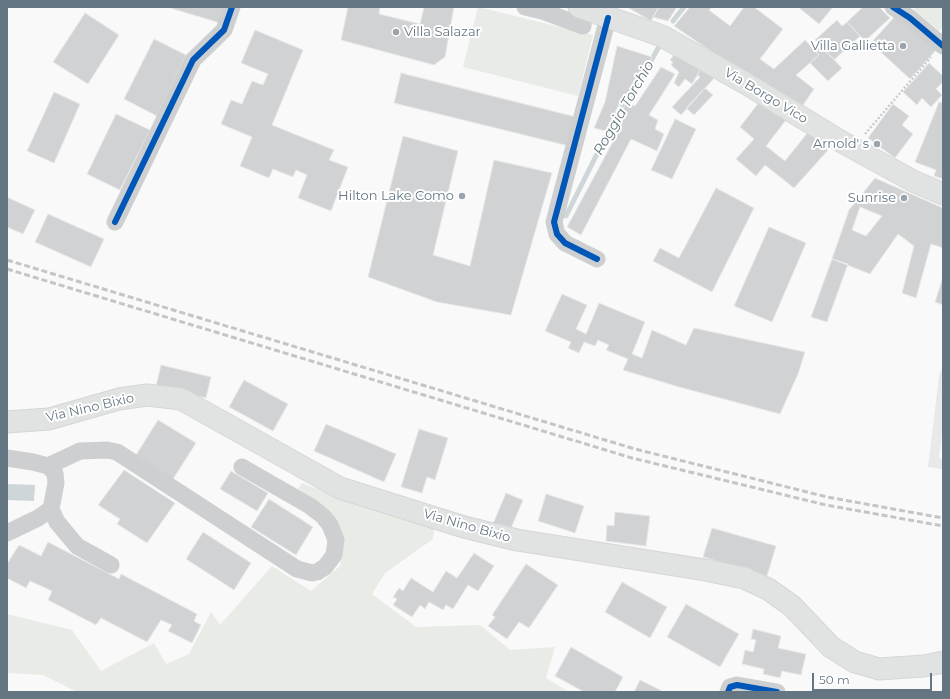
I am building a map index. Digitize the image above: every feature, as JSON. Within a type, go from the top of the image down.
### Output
[{"type":"main road","name":"Via Borgo Vico","points":[[582,8],[662,36],[745,83],[853,148],[913,181],[943,194]]},
{"type":"main road","name":"Via Nino Bixio","points":[[7,422],[49,419],[119,399],[147,395],[181,399],[340,488],[464,527],[517,540],[705,570],[744,578],[768,589],[792,606],[831,646],[855,662],[879,669],[936,667]]},
{"type":"street","points":[[115,222],[193,60],[224,30],[232,7]]},
{"type":"street","points":[[525,7],[542,11],[583,26],[582,8]]},
{"type":"street","points":[[893,7],[910,18],[942,45]]},
{"type":"street","points":[[597,259],[566,243],[557,234],[554,222],[608,18]]},
{"type":"street","points":[[48,466],[80,451],[107,450],[117,452],[297,569],[312,573],[325,567],[334,555],[336,540],[330,525],[323,516],[310,506],[242,467]]},
{"type":"street","points":[[7,458],[48,466],[55,473],[56,483],[51,509],[58,522],[77,546],[111,565]]},
{"type":"street","points":[[7,533],[38,518],[51,509]]},
{"type":"street","points":[[728,692],[730,687],[737,685],[777,692]]},
{"type":"path","points":[[916,32],[927,21]]},
{"type":"path","points":[[853,148],[942,45]]},
{"type":"shaded area","points":[[478,7],[593,35],[578,96],[463,67]]},
{"type":"shaded area","points":[[916,7],[943,7],[943,27],[939,31],[914,10]]},
{"type":"shaded area","points":[[943,365],[943,424],[939,458],[943,459],[943,469],[928,467],[939,376]]},
{"type":"shaded area","points":[[302,483],[376,511],[394,515],[434,529],[433,539],[385,573],[372,594],[416,627],[480,625],[510,650],[555,647],[546,678],[569,692],[77,692],[43,675],[7,673],[7,614],[72,630],[101,671],[154,643],[166,664],[189,654],[211,612],[220,625],[272,566],[311,591],[340,566],[343,539],[329,509],[298,489]]},
{"type":"shaded area","points":[[7,484],[35,485],[34,501],[7,500]]},
{"type":"building","points":[[167,7],[225,7],[220,23]]},
{"type":"building","name":"Villa Salazar","points":[[348,7],[380,7],[379,14],[420,24],[424,7],[454,7],[445,57],[434,65],[341,40]]},
{"type":"building","points":[[627,7],[659,7],[651,21]]},
{"type":"building","points":[[659,7],[677,7],[668,21],[653,17]]},
{"type":"building","points":[[690,7],[712,7],[709,10],[730,26],[744,7],[754,7],[783,29],[760,59],[774,69],[805,40],[819,55],[796,75],[814,89],[799,111],[674,26]]},
{"type":"building","points":[[798,7],[833,7],[819,24]]},
{"type":"building","points":[[863,7],[879,7],[890,18],[865,41],[847,22]]},
{"type":"building","points":[[85,13],[119,35],[88,84],[53,62]]},
{"type":"building","name":"Villa Gallietta","points":[[897,14],[936,50],[910,79],[871,43]]},
{"type":"building","points":[[837,20],[842,26],[847,22],[860,36],[834,60],[815,40]]},
{"type":"building","points":[[255,30],[303,50],[272,125],[334,150],[329,160],[348,167],[331,211],[298,198],[307,175],[296,170],[293,177],[273,169],[269,178],[240,166],[252,137],[221,124],[231,100],[242,104],[252,81],[263,85],[268,74],[241,63]]},
{"type":"building","points":[[154,39],[186,55],[157,116],[124,99]]},
{"type":"building","points":[[820,45],[842,68],[828,81],[810,63],[819,55],[814,50]]},
{"type":"building","points":[[617,46],[652,57],[630,97],[625,96],[622,102],[620,102],[606,131],[594,128],[605,102]]},
{"type":"building","points":[[677,51],[702,67],[692,84],[685,79],[679,87],[674,83],[679,72],[671,65],[673,62],[670,60]]},
{"type":"building","points":[[929,63],[943,76],[943,82],[936,89],[942,95],[931,107],[922,98],[917,105],[903,92]]},
{"type":"building","points":[[661,67],[675,74],[649,115],[658,120],[655,129],[664,134],[657,151],[631,139],[581,235],[567,227],[616,136],[613,135],[626,102],[635,106]]},
{"type":"building","points":[[702,67],[716,76],[681,115],[672,107],[700,77],[697,75]]},
{"type":"building","points":[[401,73],[576,117],[569,146],[394,103]]},
{"type":"building","points":[[705,88],[713,95],[694,115],[686,108]]},
{"type":"building","points":[[54,92],[80,104],[54,163],[27,151]]},
{"type":"building","points":[[760,101],[786,120],[766,146],[785,161],[809,131],[829,149],[794,188],[765,165],[756,176],[736,159],[754,139],[740,127]]},
{"type":"building","points":[[939,102],[943,103],[943,179],[934,176],[936,170],[915,162]]},
{"type":"building","points":[[893,104],[909,116],[902,125],[913,134],[895,158],[868,138]]},
{"type":"building","points":[[116,114],[150,130],[120,190],[87,174]]},
{"type":"building","points":[[675,119],[696,129],[672,179],[651,170]]},
{"type":"building","points":[[403,136],[458,151],[433,255],[470,266],[494,160],[552,173],[511,315],[437,302],[368,277]]},
{"type":"building","points":[[875,178],[943,208],[943,248],[931,244],[916,298],[902,293],[914,246],[898,234],[870,274],[832,259],[849,210]],"holes":[[[860,207],[882,216],[866,236],[852,230]]]},
{"type":"building","points":[[716,188],[754,208],[712,292],[653,261],[660,248],[679,258]]},
{"type":"building","points":[[7,197],[35,210],[23,234],[7,227]]},
{"type":"building","points":[[48,214],[104,239],[91,267],[35,242]]},
{"type":"building","points":[[769,227],[806,243],[772,322],[734,306]]},
{"type":"building","points":[[832,259],[848,264],[827,322],[811,317]]},
{"type":"building","points":[[943,280],[943,305],[935,302]]},
{"type":"building","points":[[562,294],[587,305],[576,329],[586,334],[599,303],[645,322],[632,354],[642,358],[652,330],[686,345],[694,328],[805,352],[798,374],[780,414],[679,387],[623,370],[628,359],[606,350],[609,345],[598,340],[595,346],[584,342],[579,353],[568,348],[571,342],[545,331]]},
{"type":"building","points":[[161,365],[211,377],[206,398],[156,386]]},
{"type":"building","points":[[244,380],[288,404],[273,431],[229,407]]},
{"type":"building","points":[[158,420],[196,443],[173,479],[136,455]]},
{"type":"building","points":[[326,424],[396,454],[384,482],[314,451]]},
{"type":"building","points":[[419,429],[448,438],[435,480],[427,477],[422,493],[401,487]]},
{"type":"building","points":[[124,470],[175,503],[147,543],[117,524],[120,519],[98,505]]},
{"type":"building","points":[[231,471],[268,493],[257,511],[220,489]]},
{"type":"building","points":[[506,493],[523,500],[509,533],[492,526]]},
{"type":"building","points":[[546,494],[584,506],[575,533],[538,521]]},
{"type":"building","points":[[269,499],[313,527],[296,555],[251,527]]},
{"type":"building","points":[[615,512],[650,516],[646,546],[606,541],[607,525],[614,526]]},
{"type":"building","points":[[712,528],[776,546],[767,576],[703,557]]},
{"type":"building","points":[[203,532],[251,563],[234,590],[186,559]]},
{"type":"building","points":[[48,542],[119,579],[121,574],[197,614],[194,621],[201,625],[192,643],[168,631],[172,625],[161,620],[147,642],[101,618],[96,625],[48,600],[52,591],[30,581],[26,588],[7,578],[7,564],[19,545],[41,556]]},
{"type":"building","points":[[474,553],[494,566],[478,591],[468,585],[453,609],[446,605],[443,610],[429,602],[425,609],[420,605],[412,617],[393,605],[397,599],[393,597],[399,588],[403,591],[411,578],[433,592],[446,571],[457,578]]},
{"type":"building","points":[[526,564],[558,585],[529,628],[519,622],[507,639],[488,626],[495,617],[492,615]]},
{"type":"building","points":[[622,582],[667,607],[650,638],[605,612]]},
{"type":"building","points":[[686,604],[739,634],[720,667],[667,637]]},
{"type":"building","points":[[753,629],[781,636],[778,648],[806,654],[801,675],[782,671],[780,678],[763,674],[764,669],[742,664],[745,650],[753,652],[756,640],[751,639]]},
{"type":"building","points":[[571,647],[623,677],[615,692],[584,692],[555,676]]},
{"type":"building","points":[[640,680],[664,692],[634,692]]},
{"type":"waterway","name":"Roggia Torchio","points":[[673,21],[684,7]]},
{"type":"waterway","name":"Roggia Torchio","points":[[566,216],[617,114],[625,101],[628,102],[661,43]]},
{"type":"railway","points":[[7,260],[635,449],[827,497],[943,518]]},
{"type":"railway","points":[[7,269],[632,458],[826,505],[943,526]]},
{"type":"cycle path","points":[[115,222],[193,60],[224,30],[232,7]]},
{"type":"cycle path","points":[[893,7],[910,18],[943,46]]},
{"type":"cycle path","points":[[597,259],[565,243],[557,234],[554,222],[608,18]]},
{"type":"cycle path","points":[[728,692],[730,687],[737,685],[777,692]]},
{"type":"place","name":"Villa Salazar","points":[[396,32]]},
{"type":"place","name":"Villa Gallietta","points":[[903,46]]},
{"type":"place","name":"Arnold' s","points":[[877,144]]},
{"type":"place","name":"Hilton Lake Como","points":[[462,196]]},
{"type":"place","name":"Sunrise","points":[[904,198]]}]
